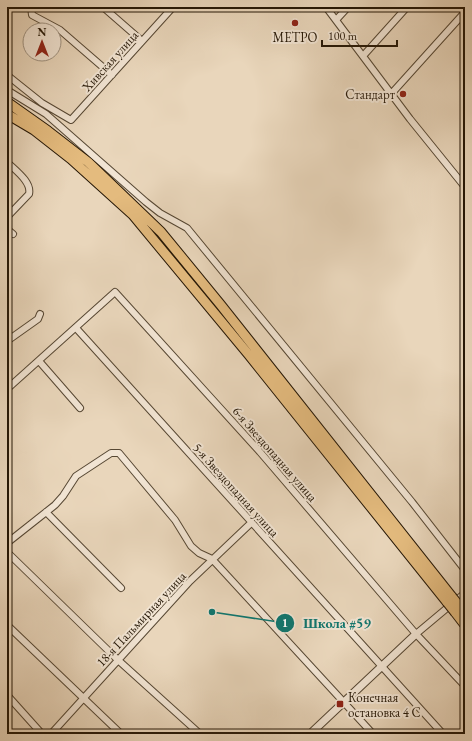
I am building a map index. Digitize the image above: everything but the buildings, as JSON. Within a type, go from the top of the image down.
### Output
[{"type":"main road","points":[[7,102],[88,162],[160,232],[220,304],[450,599]]},
{"type":"main road","points":[[7,114],[34,130],[71,159],[133,215],[460,611],[465,625]]},
{"type":"street","points":[[31,7],[32,15],[60,30],[112,75]]},
{"type":"street","points":[[102,7],[142,41]]},
{"type":"street","name":"Хивская улица","points":[[7,75],[42,103],[71,120],[80,112],[173,7]]},
{"type":"street","points":[[326,7],[410,119],[465,187]]},
{"type":"street","points":[[336,20],[348,7]]},
{"type":"street","points":[[363,56],[407,7]]},
{"type":"street","points":[[392,93],[465,12]]},
{"type":"street","points":[[7,90],[46,114],[146,202],[160,213],[187,228],[412,502],[465,570]]},
{"type":"street","points":[[7,162],[29,185],[30,191],[29,194],[7,217]]},
{"type":"street","points":[[7,229],[13,234]]},
{"type":"street","name":"6-я Звездопадная улица","points":[[76,328],[115,292],[260,452],[416,634],[465,686]]},
{"type":"street","points":[[7,340],[38,319],[40,314]]},
{"type":"street","points":[[7,389],[76,328]]},
{"type":"street","name":"5-я Звездопадная улица","points":[[76,328],[442,734]]},
{"type":"street","points":[[39,361],[80,408]]},
{"type":"street","points":[[7,543],[46,512],[63,496],[76,476],[111,453],[120,453],[175,520],[191,546],[199,553],[212,559],[373,734]]},
{"type":"street","points":[[46,512],[121,588]]},
{"type":"street","name":"18-я Пальмирная улица","points":[[51,734],[212,559],[251,523]]},
{"type":"street","points":[[7,552],[118,660],[200,734]]},
{"type":"street","points":[[310,734],[416,634],[465,593]]},
{"type":"street","points":[[7,625],[121,734]]},
{"type":"street","points":[[8,699],[42,734]]},
{"type":"place","name":"МЕТРО","points":[[295,23]]},
{"type":"place","name":"Стандарт","points":[[403,94]]},
{"type":"place","name":"Школа #59","points":[[212,612]]},
{"type":"place","name":"Конечная остановка 4 С","points":[[340,704]]}]
